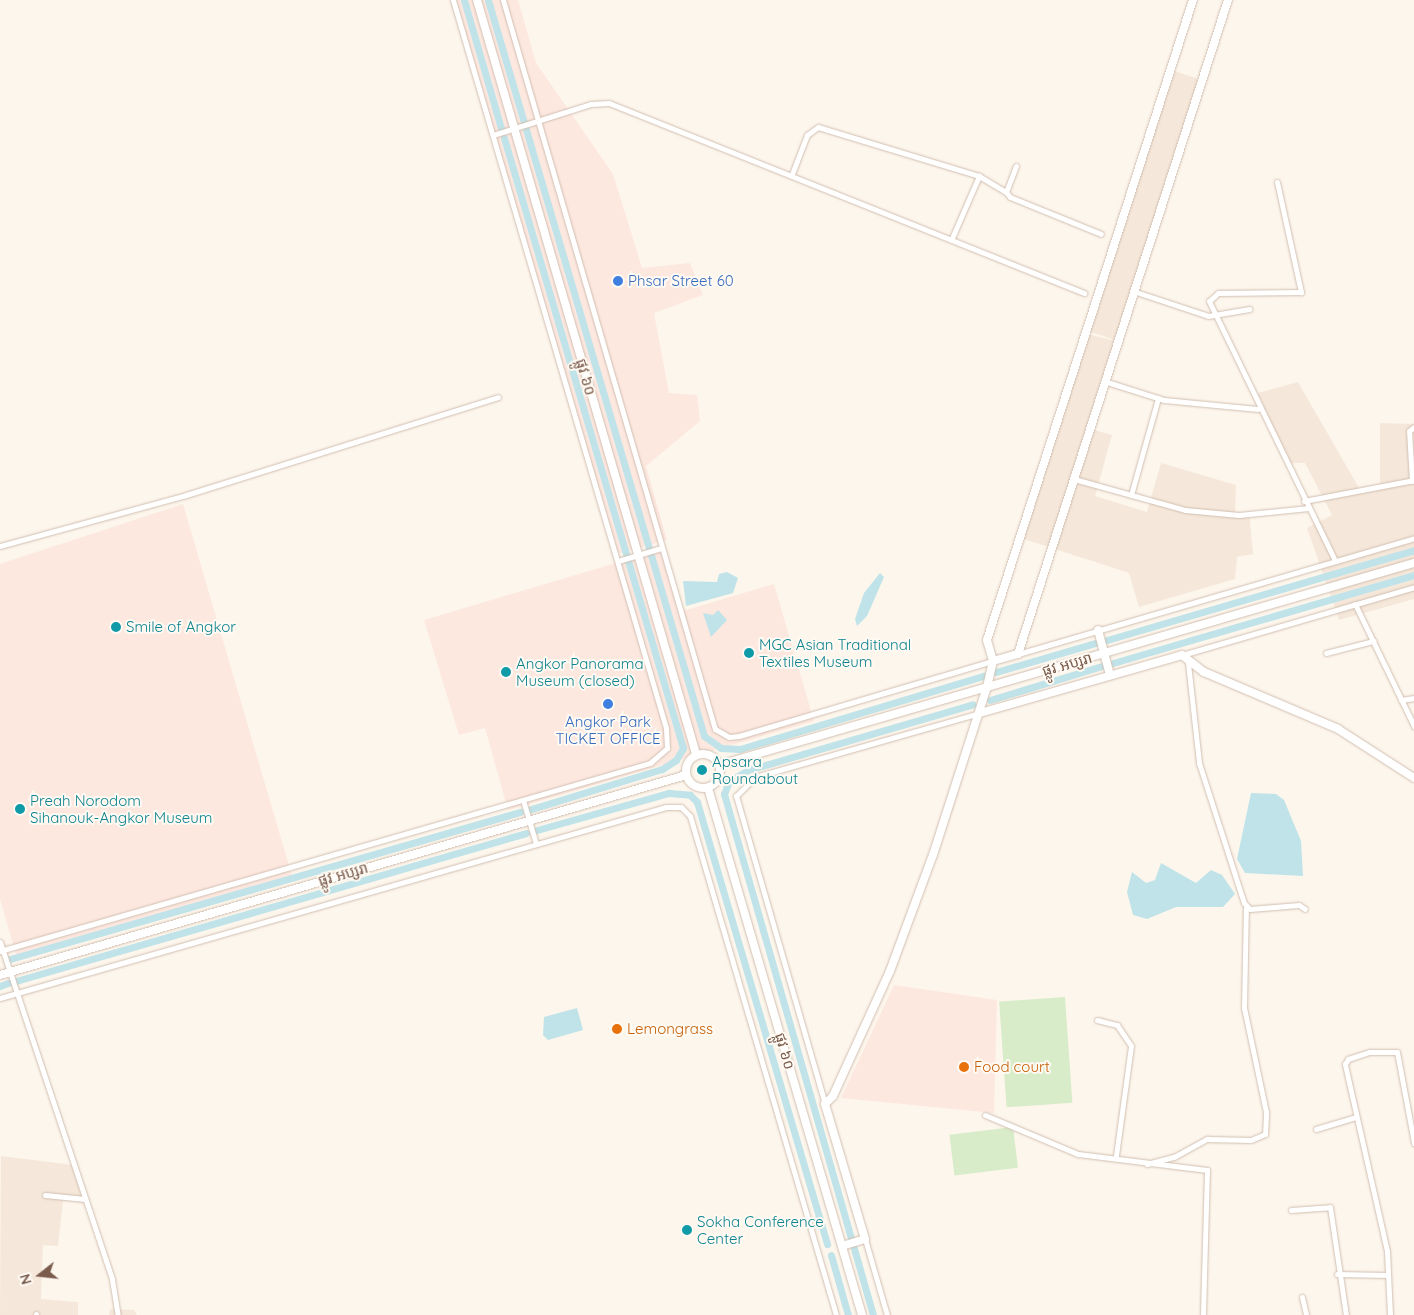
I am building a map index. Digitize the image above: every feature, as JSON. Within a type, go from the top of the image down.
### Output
[{"type":"street","points":[[1,951],[650,763],[667,748],[666,728],[619,560],[453,0]]},
{"type":"street","name":"ផ្លូវ ៦០","points":[[477,0],[517,129],[696,754]]},
{"type":"street","points":[[502,0],[659,548],[712,722],[729,737],[1414,538]]},
{"type":"street","points":[[824,1104],[833,1096],[890,971],[980,713],[993,661],[987,640],[1193,0]]},
{"type":"street","points":[[1018,654],[1136,292],[1228,0]]},
{"type":"street","points":[[493,135],[536,123],[591,104],[609,103],[792,174],[1084,293]]},
{"type":"street","points":[[792,174],[807,134],[818,126],[979,176],[1006,192],[1101,234]]},
{"type":"street","points":[[1006,192],[1016,166]]},
{"type":"street","points":[[952,238],[979,176]]},
{"type":"street","points":[[1277,182],[1300,292],[1213,294],[1209,300],[1258,409],[1335,561]]},
{"type":"street","points":[[1136,292],[1216,315],[1249,309]]},
{"type":"street","points":[[1107,382],[1158,398],[1258,409]]},
{"type":"street","points":[[0,546],[186,495],[498,397]]},
{"type":"street","points":[[1130,495],[1158,398]]},
{"type":"street","points":[[1304,501],[1413,480],[1409,431],[1414,427]]},
{"type":"street","points":[[1074,479],[1166,507],[1224,514],[1309,508]]},
{"type":"street","points":[[619,560],[659,548]]},
{"type":"street","name":"ផ្លូវ អប្សរា","points":[[719,765],[1414,563]]},
{"type":"street","points":[[887,1315],[824,1104],[736,796],[755,777],[1414,587]]},
{"type":"street","points":[[1355,604],[1414,726]]},
{"type":"street","points":[[1098,630],[1110,675]]},
{"type":"street","points":[[1326,652],[1373,641]]},
{"type":"street","points":[[1147,1164],[1174,1157],[1208,1140],[1251,1140],[1265,1134],[1266,1112],[1244,1008],[1246,908],[1199,763],[1188,663],[1182,655]]},
{"type":"street","points":[[1188,663],[1302,710],[1414,778]]},
{"type":"street","points":[[1401,700],[1414,698]]},
{"type":"street","points":[[696,754],[708,754],[719,765],[718,780],[708,788],[695,786],[686,775],[688,762],[696,754]]},
{"type":"street","name":"ផ្លូវ អប្សរា","points":[[0,975],[686,775]]},
{"type":"street","name":"ផ្លូវ ៦០","points":[[708,788],[848,1244],[862,1315]]},
{"type":"street","points":[[523,800],[536,844]]},
{"type":"street","points":[[0,998],[675,805],[690,816],[836,1315]]},
{"type":"street","points":[[1246,908],[1299,905],[1305,909]]},
{"type":"street","points":[[0,942],[1,951],[86,1199],[115,1290],[118,1315]]},
{"type":"street","points":[[1097,1020],[1117,1025],[1131,1046],[1116,1156]]},
{"type":"street","points":[[1390,1315],[1388,1275],[1345,1064],[1369,1052],[1397,1052],[1414,1143]]},
{"type":"street","points":[[985,1115],[1078,1154],[1116,1156],[1123,1162],[1207,1170],[1202,1315]]},
{"type":"street","points":[[1316,1129],[1356,1117]]},
{"type":"street","points":[[45,1195],[86,1199]]},
{"type":"street","points":[[1291,1210],[1330,1207],[1337,1274],[1346,1315]]},
{"type":"street","points":[[848,1244],[865,1239]]},
{"type":"street","points":[[1337,1274],[1388,1275]]},
{"type":"street","points":[[1302,1297],[1306,1315]]},
{"type":"shaded area","name":"Phsar Street 60","points":[[456,0],[518,0],[536,63],[613,174],[642,268],[690,263],[703,295],[654,313],[669,393],[697,395],[700,421],[646,466],[667,540],[617,554]]},
{"type":"shaded area","points":[[1171,70],[1201,80],[1117,340],[1086,331]]},
{"type":"shaded area","points":[[1087,334],[1116,341],[1088,428],[1112,435],[1095,496],[1147,512],[1161,463],[1236,485],[1235,514],[1249,512],[1253,554],[1237,557],[1235,579],[1139,607],[1129,573],[1024,539]]},
{"type":"shaded area","points":[[1298,382],[1359,488],[1380,486],[1380,423],[1414,424],[1414,599],[1339,620],[1307,528],[1332,515],[1305,463],[1287,463],[1258,393]]},
{"type":"shaded area","points":[[183,504],[292,876],[16,955],[0,899],[0,564]]},
{"type":"shaded area","points":[[663,549],[683,611],[774,584],[814,721],[508,810],[485,728],[459,735],[424,620]]},
{"type":"shaded area","points":[[894,985],[997,1000],[994,1113],[841,1098]]},
{"type":"shaded area","points":[[1,1156],[73,1165],[85,1203],[63,1200],[58,1246],[43,1245],[41,1299],[78,1302],[78,1315],[0,1315]]},
{"type":"shaded area","points":[[110,1309],[134,1310],[137,1315],[109,1315]]},
{"type":"green space","points":[[1065,997],[1072,1103],[1007,1107],[999,1002]]},
{"type":"green space","points":[[1013,1127],[1018,1168],[954,1175],[949,1135]]},
{"type":"water","points":[[727,572],[738,578],[733,593],[686,606],[683,581],[717,582],[719,574]]},
{"type":"water","points":[[880,573],[884,577],[867,616],[857,626],[855,619],[864,593]]},
{"type":"water","points":[[718,610],[727,620],[711,637],[703,613],[713,615]]},
{"type":"water","points":[[1251,793],[1276,794],[1284,800],[1301,841],[1303,876],[1245,873],[1237,859]]},
{"type":"water","points":[[1161,863],[1196,883],[1211,870],[1222,875],[1235,894],[1223,907],[1176,907],[1147,919],[1133,915],[1127,892],[1132,872],[1146,883],[1155,880]]},
{"type":"water","points":[[577,1008],[583,1030],[548,1040],[543,1035],[544,1017]]},
{"type":"waterway","points":[[464,0],[501,128]]},
{"type":"waterway","points":[[488,0],[704,736],[721,748],[740,749],[984,676]]},
{"type":"waterway","points":[[504,138],[683,748],[676,760],[662,769],[531,809]]},
{"type":"waterway","points":[[1107,640],[1414,550]]},
{"type":"waterway","points":[[1113,663],[1414,575]]},
{"type":"waterway","points":[[996,672],[1095,643]]},
{"type":"waterway","points":[[990,700],[1102,666]]},
{"type":"waterway","points":[[873,1315],[724,794],[729,781],[748,770],[973,704]]},
{"type":"waterway","points":[[537,830],[669,793],[690,795],[697,802],[827,1244]]},
{"type":"waterway","points":[[10,959],[520,812]]},
{"type":"waterway","points":[[16,981],[526,833]]},
{"type":"waterway","points":[[0,986],[8,983]]},
{"type":"waterway","points":[[831,1255],[848,1315]]},
{"type":"place","name":"Phsar Street 60","points":[[618,281]]},
{"type":"place","name":"Smile of Angkor","points":[[116,627]]},
{"type":"place","name":"MGC Asian Traditional Textiles Museum","points":[[749,653]]},
{"type":"place","name":"Angkor Panorama Museum (closed)","points":[[506,672]]},
{"type":"place","name":"Angkor Park TICKET OFFICE","points":[[608,704]]},
{"type":"place","name":"Apsara Roundabout","points":[[702,770]]},
{"type":"place","name":"Preah Norodom Sihanouk-Angkor Museum","points":[[20,809]]},
{"type":"place","name":"Lemongrass","points":[[617,1029]]},
{"type":"place","name":"Food court","points":[[964,1067]]},
{"type":"place","name":"Sokha Conference Center","points":[[687,1230]]}]
